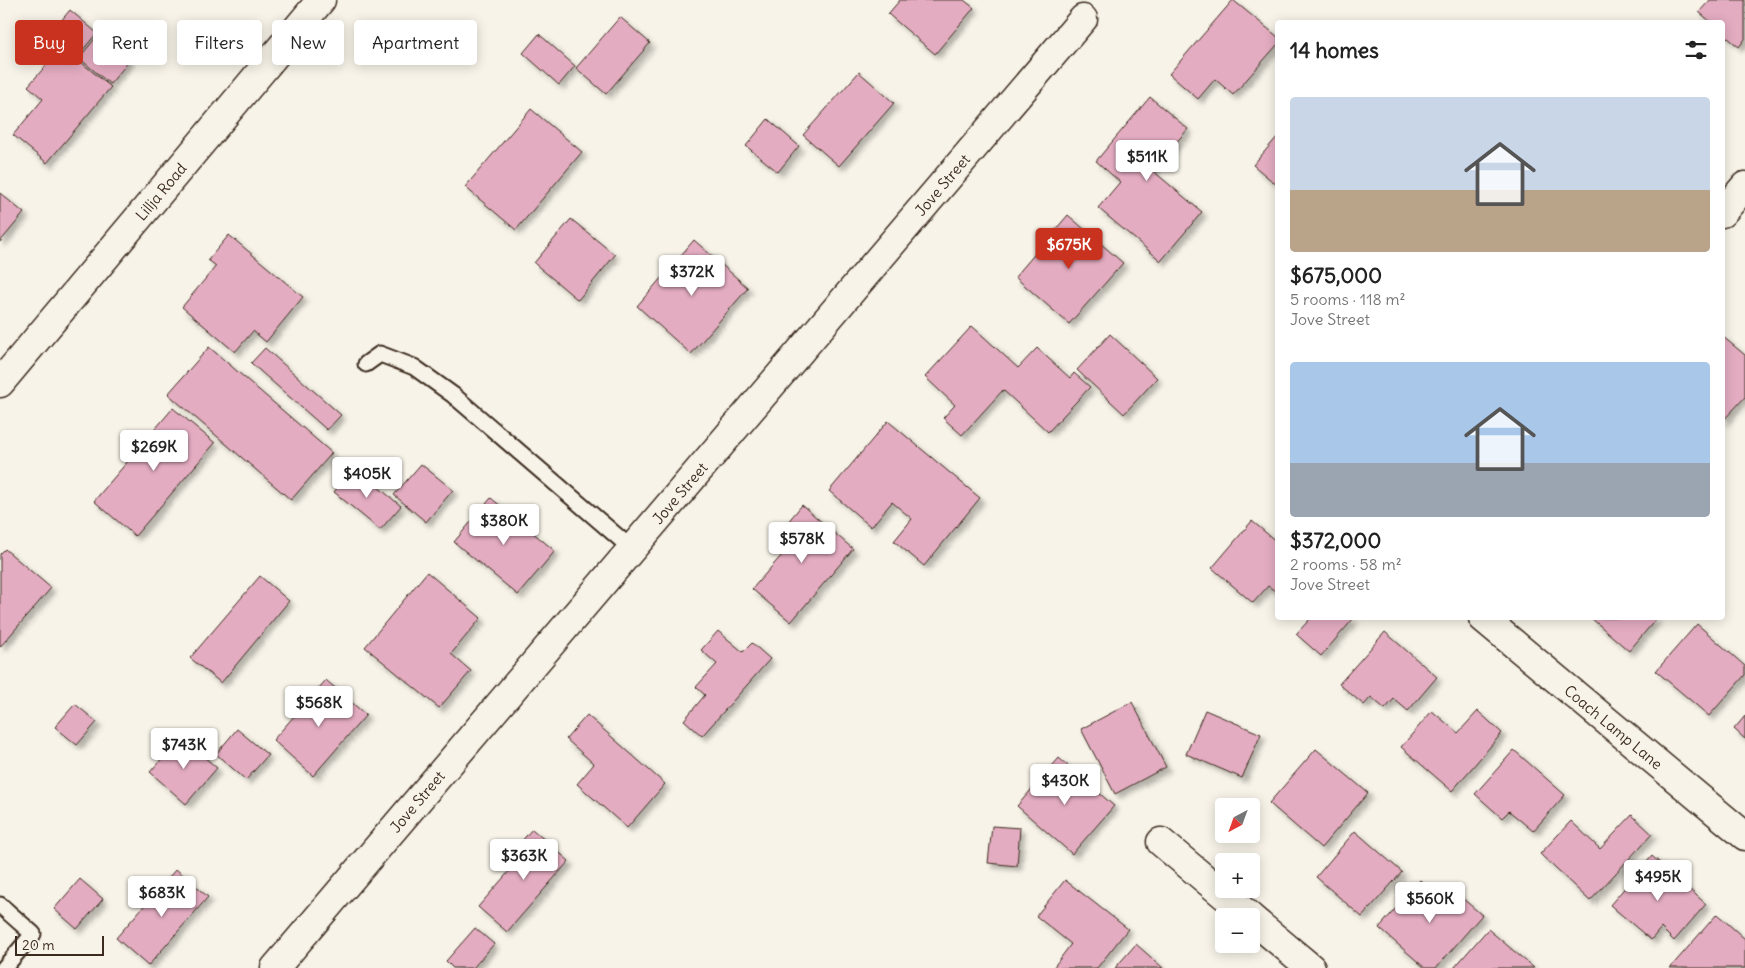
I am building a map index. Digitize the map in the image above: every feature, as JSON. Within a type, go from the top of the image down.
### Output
[{"type":"street","name":"Lillja Road","points":[[0,383],[321,0]]},
{"type":"street","name":"Jove Street","points":[[276,968],[1083,18]]},
{"type":"street","points":[[1725,209],[1745,186]]},
{"type":"street","name":"Coach Lamp Lane","points":[[1485,620],[1745,836]]},
{"type":"street","points":[[1161,842],[1239,908]]},
{"type":"street","points":[[1260,925],[1311,968]]},
{"type":"lane","points":[[366,364],[380,354],[414,367],[453,395],[632,549]]},
{"type":"lane","points":[[0,905],[33,934],[4,968]]},
{"type":"building","points":[[900,0],[964,0],[974,8],[935,54],[888,14]]},
{"type":"building","points":[[1233,0],[1275,35],[1275,47],[1233,95],[1215,79],[1198,99],[1169,74]]},
{"type":"building","points":[[1710,0],[1745,0],[1745,39],[1739,47],[1725,35],[1725,20],[1709,20],[1699,12]]},
{"type":"building","points":[[70,10],[82,20],[62,20]]},
{"type":"building","points":[[620,17],[650,43],[606,94],[576,68]]},
{"type":"building","points":[[83,21],[93,30],[93,38],[83,50]]},
{"type":"building","points":[[539,34],[575,66],[559,85],[523,53]]},
{"type":"building","points":[[93,41],[93,65],[126,65],[110,84],[83,61],[83,53]]},
{"type":"building","points":[[83,64],[111,87],[47,163],[13,135],[43,99],[28,86],[47,65]]},
{"type":"building","points":[[859,72],[894,103],[839,166],[803,135]]},
{"type":"building","points":[[1150,97],[1188,129],[1152,170],[1202,212],[1161,261],[1098,208],[1120,182],[1096,161]]},
{"type":"building","points":[[531,109],[582,152],[516,230],[465,187]]},
{"type":"building","points":[[768,119],[799,146],[778,172],[746,146]]},
{"type":"building","points":[[1275,139],[1275,183],[1253,165]]},
{"type":"building","points":[[0,193],[24,213],[0,242]]},
{"type":"building","points":[[1068,215],[1123,263],[1069,324],[1015,277]]},
{"type":"building","points":[[571,219],[615,255],[578,300],[534,263]]},
{"type":"building","points":[[229,235],[303,297],[266,342],[253,331],[235,352],[182,307],[216,266],[208,260]]},
{"type":"building","points":[[694,240],[748,288],[691,354],[637,306]]},
{"type":"building","points":[[972,326],[1018,368],[1037,348],[1070,378],[1074,373],[1090,387],[1048,432],[1003,390],[962,435],[943,418],[955,405],[925,377]]},
{"type":"building","points":[[1110,334],[1157,378],[1124,414],[1077,370]]},
{"type":"building","points":[[1725,338],[1745,355],[1745,397],[1725,419]]},
{"type":"building","points":[[209,347],[332,453],[291,500],[168,394]]},
{"type":"building","points":[[265,348],[341,415],[327,430],[251,363]]},
{"type":"building","points":[[173,408],[215,443],[135,536],[94,501]]},
{"type":"building","points":[[888,421],[980,498],[924,566],[894,541],[912,519],[892,502],[871,527],[829,491]]},
{"type":"building","points":[[421,464],[453,490],[426,522],[394,495]]},
{"type":"building","points":[[354,467],[401,506],[380,530],[334,492]]},
{"type":"building","points":[[491,498],[555,551],[518,595],[454,542]]},
{"type":"building","points":[[802,505],[853,549],[791,622],[752,589],[789,547],[776,536]]},
{"type":"building","points":[[1252,521],[1275,540],[1275,591],[1268,586],[1253,603],[1212,568]]},
{"type":"building","points":[[5,549],[51,588],[0,647],[0,554]]},
{"type":"building","points":[[427,572],[481,618],[451,654],[471,671],[439,708],[365,647]]},
{"type":"building","points":[[260,576],[289,601],[221,683],[190,658]]},
{"type":"building","points":[[1309,620],[1352,620],[1321,656],[1296,634]]},
{"type":"building","points":[[1593,620],[1655,620],[1629,651]]},
{"type":"building","points":[[1697,624],[1745,666],[1745,675],[1709,716],[1656,671]]},
{"type":"building","points":[[718,631],[743,652],[752,643],[770,659],[702,736],[684,720],[705,695],[696,687],[717,664],[701,650]]},
{"type":"building","points":[[1385,632],[1437,677],[1408,711],[1394,699],[1385,709],[1371,697],[1364,705],[1339,684]]},
{"type":"building","points":[[326,680],[366,715],[313,776],[273,740]]},
{"type":"building","points":[[1132,702],[1166,767],[1115,794],[1081,729]]},
{"type":"building","points":[[75,704],[97,722],[77,745],[55,727]]},
{"type":"building","points":[[1205,710],[1261,734],[1242,778],[1186,754]]},
{"type":"building","points":[[1432,711],[1458,733],[1478,711],[1502,733],[1452,791],[1401,747]]},
{"type":"building","points":[[587,715],[665,784],[627,828],[577,784],[594,764],[566,739]]},
{"type":"building","points":[[1745,716],[1745,739],[1734,729]]},
{"type":"building","points":[[237,729],[268,755],[246,780],[216,754]]},
{"type":"building","points":[[181,737],[217,768],[186,804],[150,772]]},
{"type":"building","points":[[1316,749],[1368,793],[1321,848],[1269,803]]},
{"type":"building","points":[[1514,750],[1565,795],[1533,831],[1509,811],[1502,818],[1475,794]]},
{"type":"building","points":[[1059,758],[1114,806],[1072,854],[1017,806]]},
{"type":"building","points":[[1632,815],[1652,834],[1590,901],[1540,854],[1571,821],[1600,849]]},
{"type":"building","points":[[992,826],[1020,828],[1017,866],[988,863]]},
{"type":"building","points":[[532,829],[569,861],[507,932],[478,907],[518,861],[510,855]]},
{"type":"building","points":[[1355,831],[1402,872],[1362,917],[1316,877]]},
{"type":"building","points":[[1652,856],[1706,904],[1674,941],[1661,928],[1651,940],[1610,905]]},
{"type":"building","points":[[176,869],[208,897],[148,966],[116,938]]},
{"type":"building","points":[[80,879],[103,899],[77,929],[54,909]]},
{"type":"building","points":[[1065,880],[1128,929],[1097,968],[1053,968],[1071,944],[1036,916]]},
{"type":"building","points":[[1420,880],[1439,896],[1448,886],[1482,915],[1436,968],[1425,968],[1379,928]]},
{"type":"building","points":[[1717,914],[1745,939],[1745,968],[1670,968]]},
{"type":"building","points":[[475,928],[494,944],[473,968],[453,968],[446,961]]},
{"type":"building","points":[[1488,929],[1534,968],[1454,968]]},
{"type":"building","points":[[1136,944],[1163,968],[1115,968]]}]
